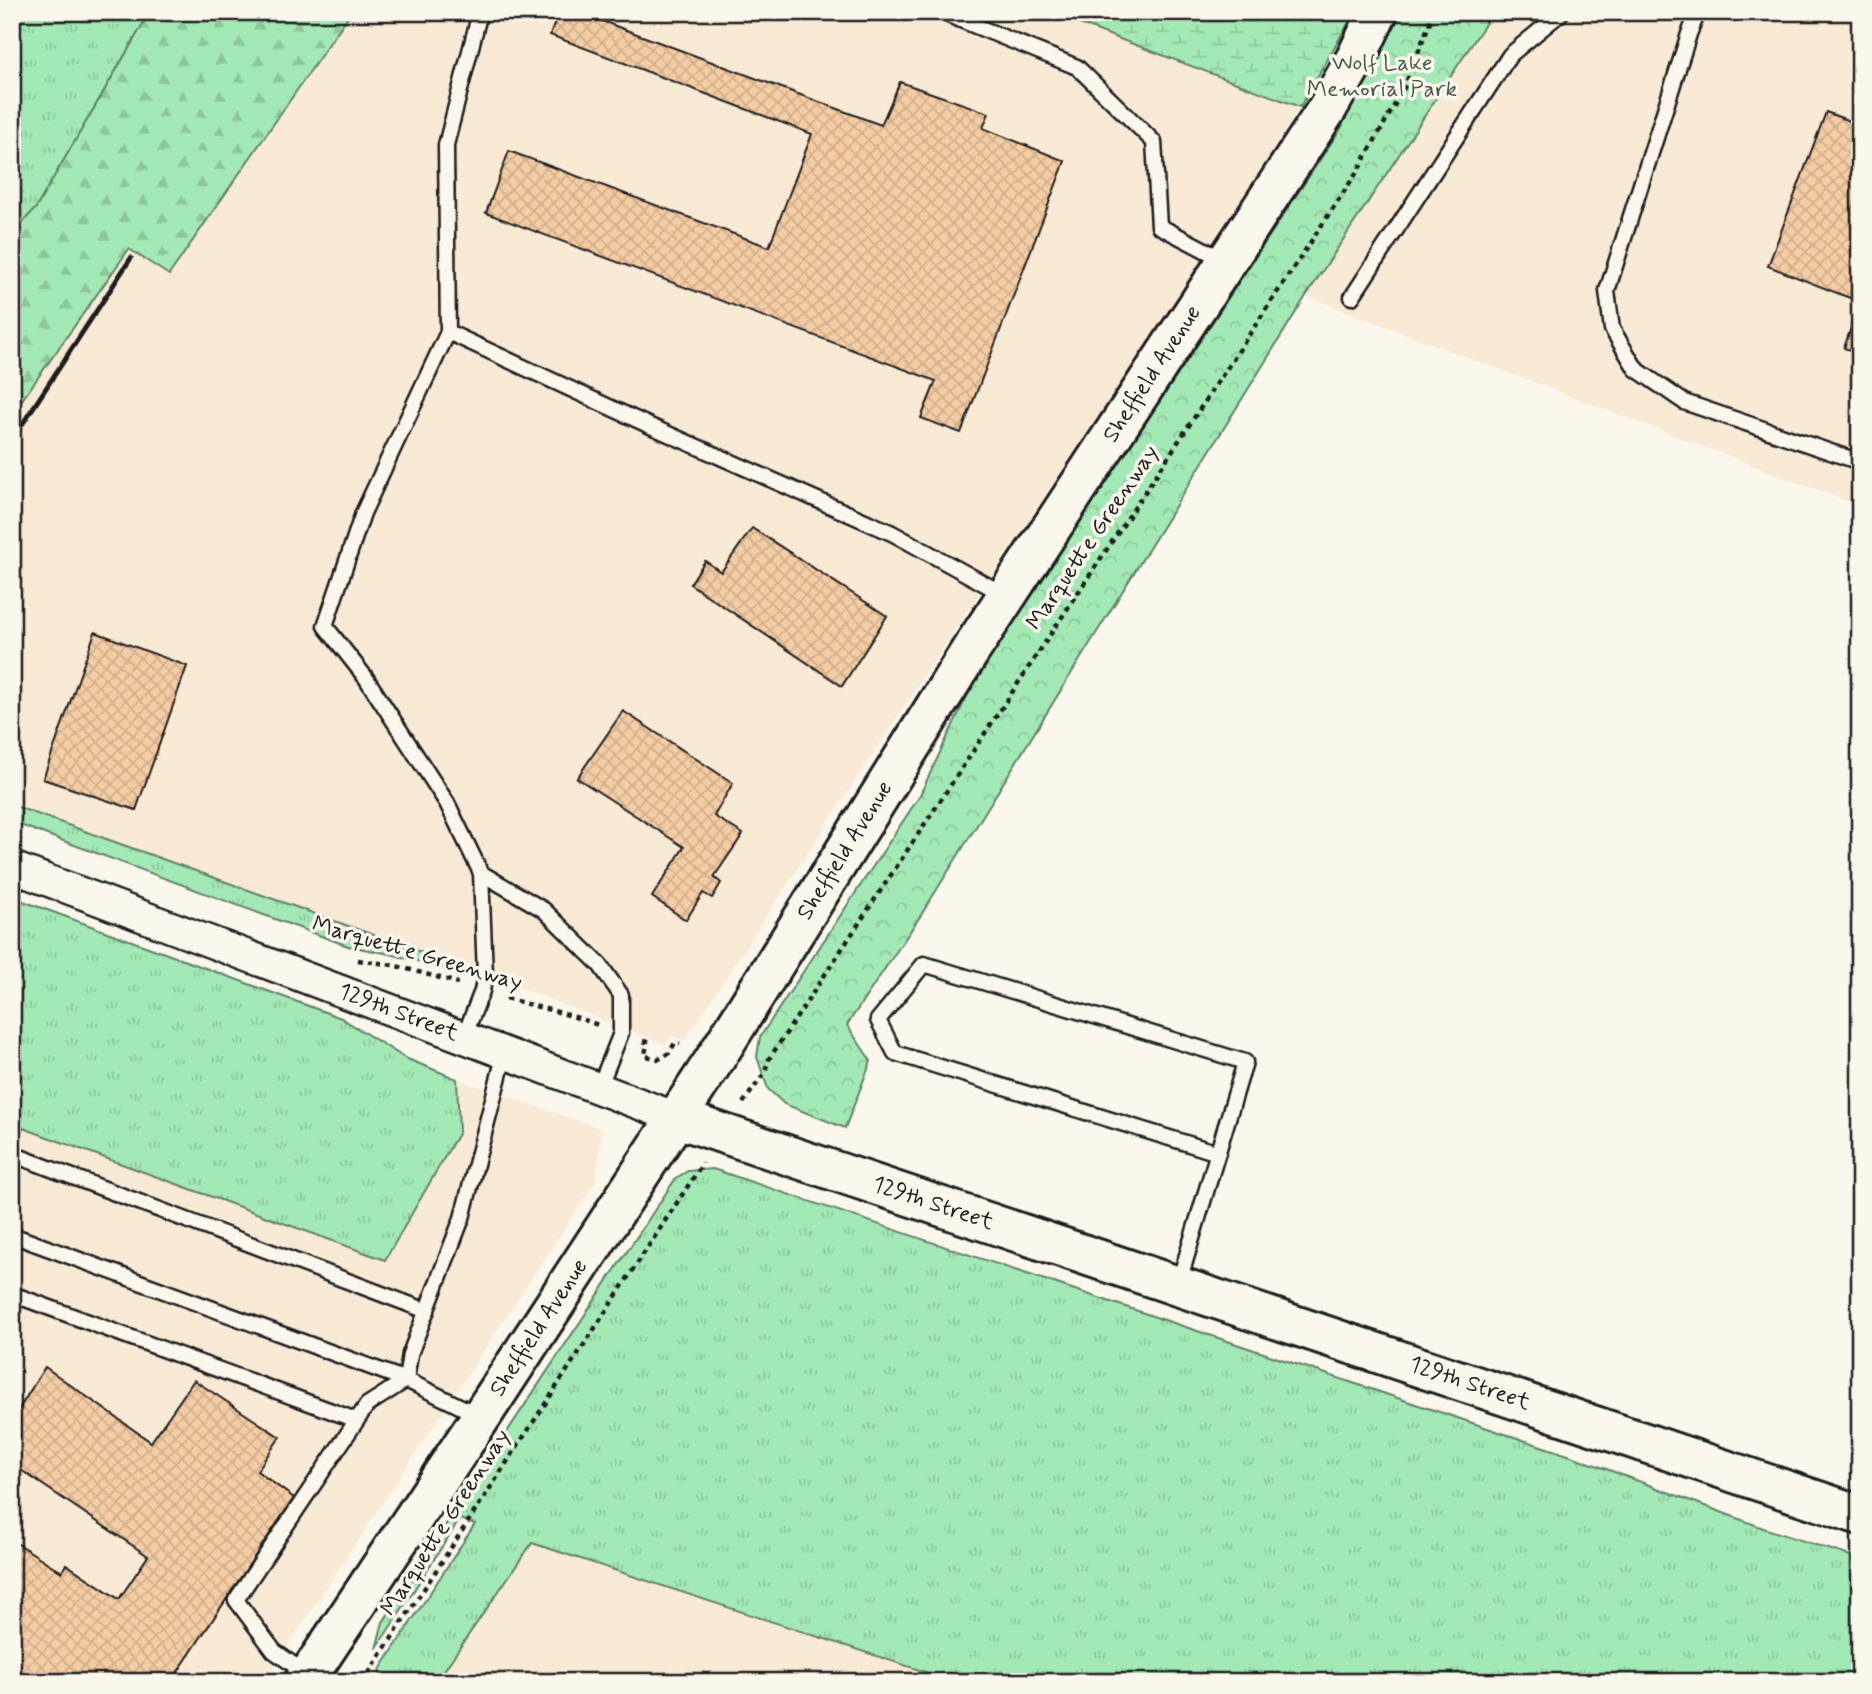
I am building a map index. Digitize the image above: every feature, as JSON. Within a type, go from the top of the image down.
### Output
[{"type":"main road","name":"Sheffield Avenue","points":[[310,1680],[717,1056],[1006,596],[1327,108],[1356,58],[1378,12]]},
{"type":"main road","name":"129th Street","points":[[677,1118],[1860,1516]]},
{"type":"street","name":"129th Street","points":[[12,867],[677,1118]]},
{"type":"lane","points":[[464,1038],[485,975],[481,873],[447,803],[366,678],[325,626],[363,513],[448,332],[446,145],[480,12]]},
{"type":"lane","points":[[941,12],[1077,67],[1154,142],[1159,226],[1226,261]]},
{"type":"lane","points":[[1352,297],[1510,55],[1562,12]]},
{"type":"lane","points":[[1698,12],[1607,291],[1612,329],[1636,369],[1684,402],[1860,462]]},
{"type":"lane","points":[[448,332],[648,425],[892,533],[1006,596]]},
{"type":"lane","points":[[481,873],[544,909],[600,965],[621,995],[621,1033],[599,1088]]},
{"type":"lane","points":[[1178,1286],[1218,1153],[1245,1062],[925,964],[878,1020],[895,1054],[1218,1153]]},
{"type":"lane","points":[[310,1680],[274,1651],[236,1600],[367,1405],[406,1380],[410,1354],[462,1218],[505,1053]]},
{"type":"lane","points":[[12,1154],[427,1311]]},
{"type":"lane","points":[[12,1236],[406,1380],[481,1417]]},
{"type":"lane","points":[[12,1294],[356,1420]]},
{"type":"path","name":"Marquette Greenway","points":[[764,1074],[769,1059],[1359,169],[1404,88],[1434,12]]},
{"type":"path","name":"Marquette Greenway","points":[[358,960],[404,968],[551,1012],[569,1013],[648,1042],[645,1056],[659,1059],[669,1053],[675,1043]]},
{"type":"path","name":"Marquette Greenway","points":[[363,1682],[696,1173]]},
{"type":"shaded area","points":[[351,12],[1048,12],[1300,107],[1168,313],[932,664],[685,1040],[671,1036],[666,1044],[656,1041],[511,984],[12,805],[12,414],[129,248],[169,275]]},
{"type":"shaded area","points":[[1493,12],[1860,12],[1860,506],[1306,296]]},
{"type":"shaded area","points":[[457,1079],[602,1129],[596,1181],[264,1682],[12,1682],[12,1124],[385,1260],[459,1132]]},
{"type":"shaded area","points":[[532,1543],[956,1682],[436,1682]]},
{"type":"green space","points":[[12,12],[150,12],[36,208],[12,234]]},
{"type":"green space","points":[[150,12],[351,12],[169,275],[129,249],[12,414],[12,234],[36,208]]},
{"type":"green space","points":[[1048,12],[1355,12],[1300,107]]},
{"type":"green space","name":"Wolf Lake Memorial Park","points":[[1355,12],[1493,12],[1306,296],[921,915],[847,1025],[871,1061],[845,1128],[784,1104],[768,1089],[757,1057],[760,1037],[919,797],[973,683],[1343,125],[1300,107]]},
{"type":"green space","points":[[12,805],[443,960],[444,968],[348,946],[12,822]]},
{"type":"green space","points":[[12,897],[341,1018],[405,1058],[457,1079],[459,1132],[385,1260],[12,1124]]},
{"type":"green space","points":[[713,1169],[1577,1458],[1766,1529],[1860,1559],[1860,1682],[956,1682],[532,1543],[436,1682],[385,1682],[379,1671],[475,1524],[460,1519],[376,1649],[383,1622],[676,1178],[688,1171]]},
{"type":"building","points":[[559,12],[578,12],[881,125],[900,82],[989,113],[983,128],[1065,161],[961,433],[921,418],[936,381],[486,213],[509,151],[769,247],[812,134],[550,35]]},
{"type":"building","points":[[1826,112],[1860,125],[1860,302],[1768,266]]},
{"type":"building","points":[[1860,302],[1860,354],[1844,348]]},
{"type":"building","points":[[752,528],[887,616],[842,686],[690,584],[705,561],[721,572]]},
{"type":"building","points":[[95,632],[187,666],[136,810],[43,779]]},
{"type":"building","points":[[623,711],[733,783],[714,816],[743,834],[714,877],[721,883],[712,898],[703,893],[686,920],[652,897],[684,847],[577,778]]},
{"type":"building","points":[[45,1367],[151,1442],[194,1380],[280,1437],[257,1471],[294,1498],[171,1682],[38,1682],[28,1675],[22,1682],[12,1674],[12,1540],[62,1572],[66,1564],[119,1599],[148,1556],[12,1464],[12,1420]]},
{"type":"railway","points":[[12,440],[131,258]]}]
